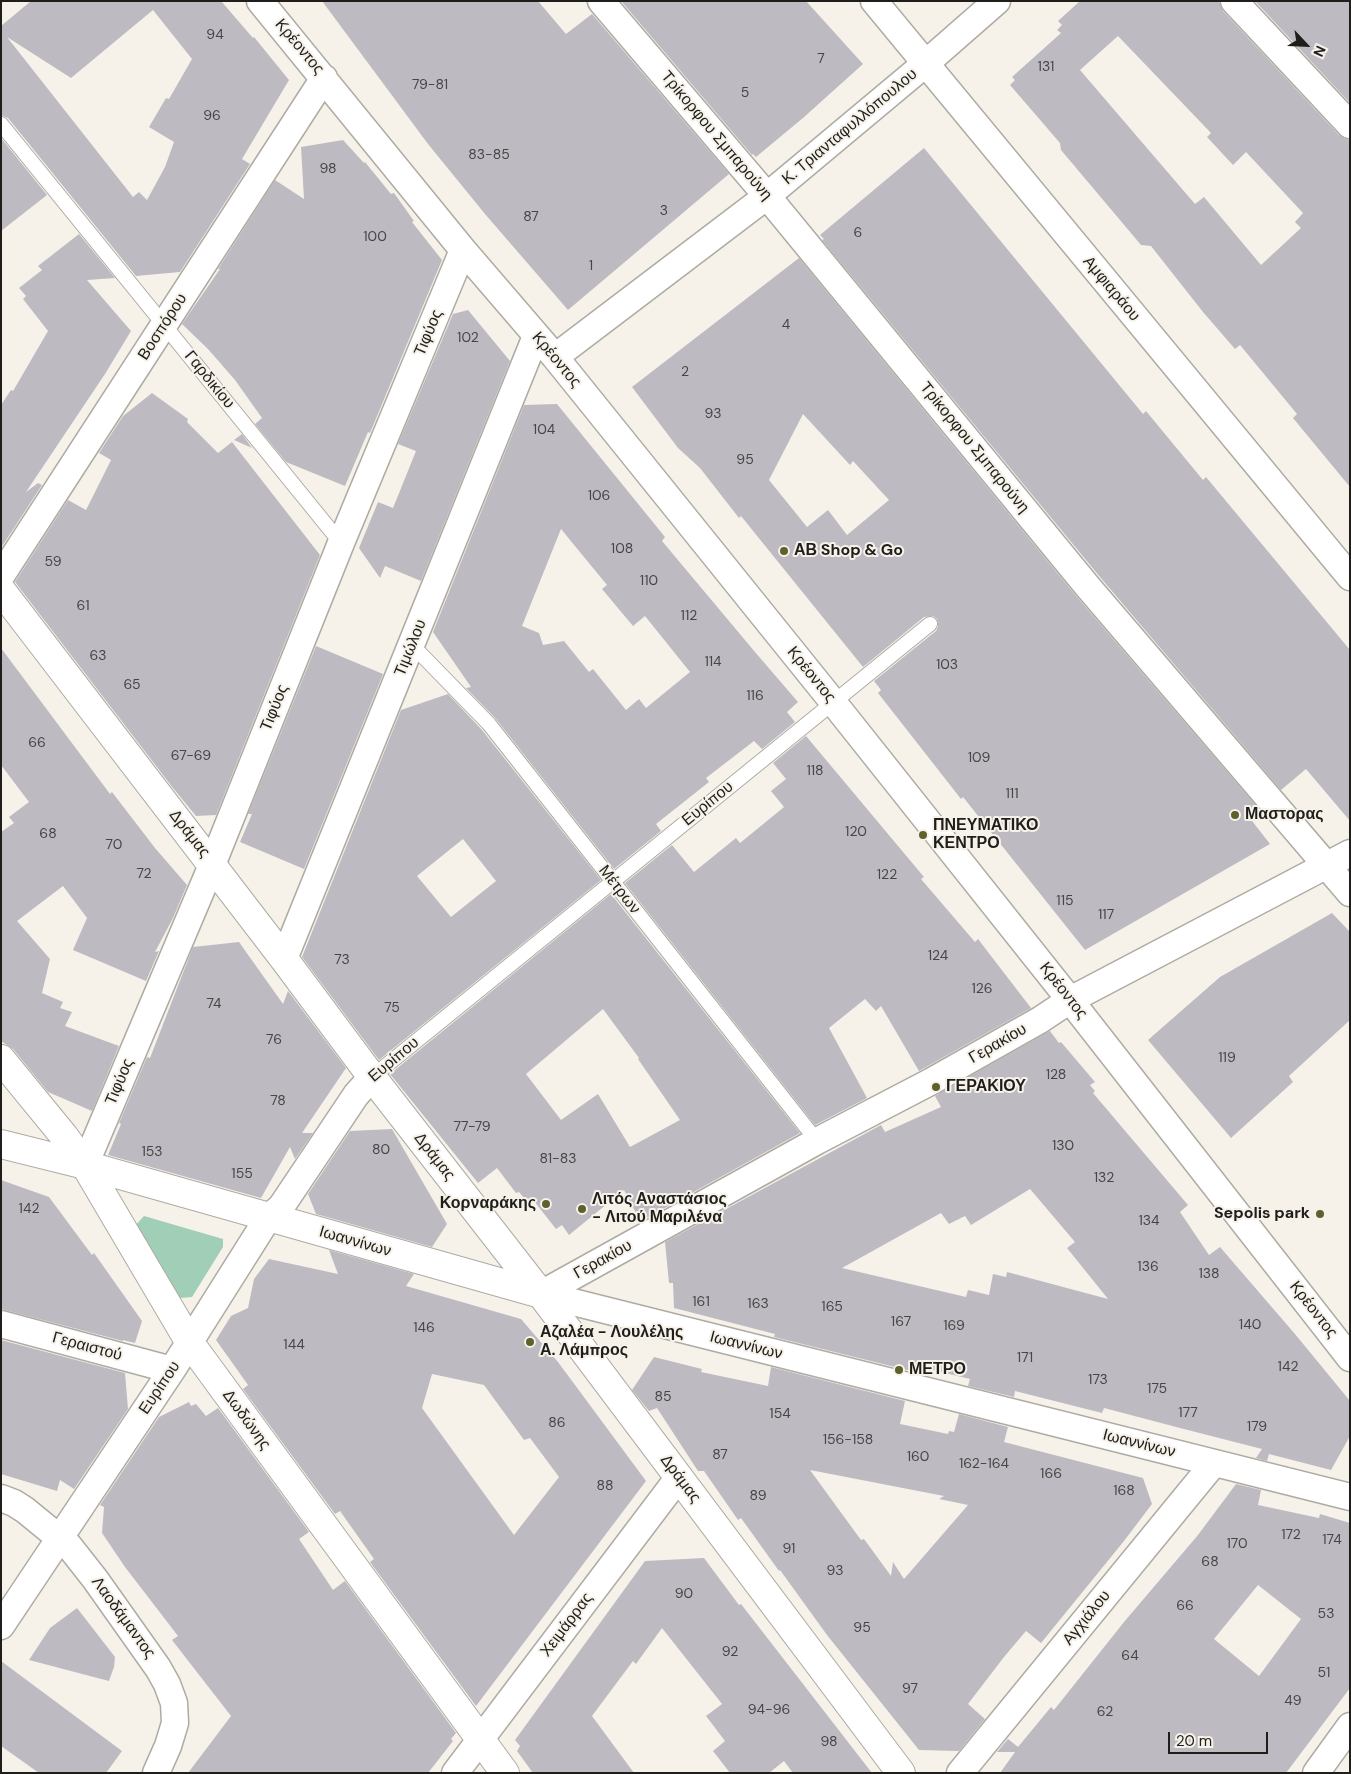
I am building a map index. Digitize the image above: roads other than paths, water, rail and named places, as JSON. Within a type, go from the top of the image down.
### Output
[{"type":"street","name":"Κρέοντος","points":[[260,1],[464,250],[555,357],[833,702],[1070,1000],[1350,1358]]},
{"type":"street","name":"Τρίκορφου Σμπαρούνη","points":[[601,1],[767,196],[1082,580],[1350,893]]},
{"type":"street","name":"Αμφιαράου","points":[[874,1],[1350,576]]},
{"type":"street","name":"Κ. Τριανταφυλλόπουλου","points":[[555,357],[767,196],[997,1]]},
{"type":"street","points":[[1234,1],[1350,125]]},
{"type":"street","name":"Βοσπόρου","points":[[1,576],[324,78]]},
{"type":"street","name":"Τιφύος","points":[[85,1165],[212,864],[341,543],[464,250]]},
{"type":"street","name":"Τιμώλου","points":[[284,959],[536,336]]},
{"type":"street","name":"Δράμας","points":[[1,590],[212,864],[372,1077],[541,1294],[901,1773]]},
{"type":"street","name":"Γερακίου","points":[[541,1294],[817,1141],[932,1081],[1040,1020],[1070,1000],[1327,867],[1350,853]]},
{"type":"street","name":"Δωδώνης","points":[[1,1059],[64,1136],[85,1165],[190,1343],[505,1773]]},
{"type":"street","name":"Ευρίπου","points":[[1,1626],[190,1343],[268,1218],[281,1208],[356,1095],[372,1077]]},
{"type":"street","name":"Ιωαννίνων","points":[[1,1144],[85,1165],[541,1294],[1350,1497]]},
{"type":"street","name":"Γεραιστού","points":[[1,1324],[172,1370]]},
{"type":"street","name":"Αγχιάλου","points":[[960,1773],[1214,1463]]},
{"type":"street","name":"Χειμάρρας","points":[[455,1773],[679,1477]]},
{"type":"street","name":"Λαοδάμαντος","points":[[1,1498],[14,1502],[25,1510],[60,1538],[81,1560],[158,1668],[170,1690],[174,1703],[175,1724],[156,1773]]},
{"type":"street","points":[[1316,1773],[1350,1726]]},
{"type":"lane","name":"Γαρδικίου","points":[[1,124],[341,543]]},
{"type":"lane","name":"Ευρίπου","points":[[372,1077],[930,624]]},
{"type":"lane","name":"Μέτρων","points":[[412,645],[489,724],[817,1141]]},
{"type":"place","name":"ΑΒ Shop & Go","points":[[784,551]]},
{"type":"place","name":"Μαστορας","points":[[1235,815]]},
{"type":"place","name":"ΠΝΕΥΜΑΤΙΚΟ ΚΕΝΤΡΟ","points":[[923,835]]},
{"type":"place","name":"ΓΕΡΑΚΙΟΥ","points":[[936,1087]]},
{"type":"place","name":"Κορναράκης","points":[[546,1204]]},
{"type":"place","name":"Λιτός Αναστάσιος - Λιτού Μαριλένα","points":[[582,1209]]},
{"type":"place","name":"Sepolis park","points":[[1320,1214]]},
{"type":"place","name":"Αζαλέα - Λουλέλης Α. Λάμπρος","points":[[530,1342]]},
{"type":"place","name":"ΜΕΤΡΟ","points":[[899,1370]]}]
